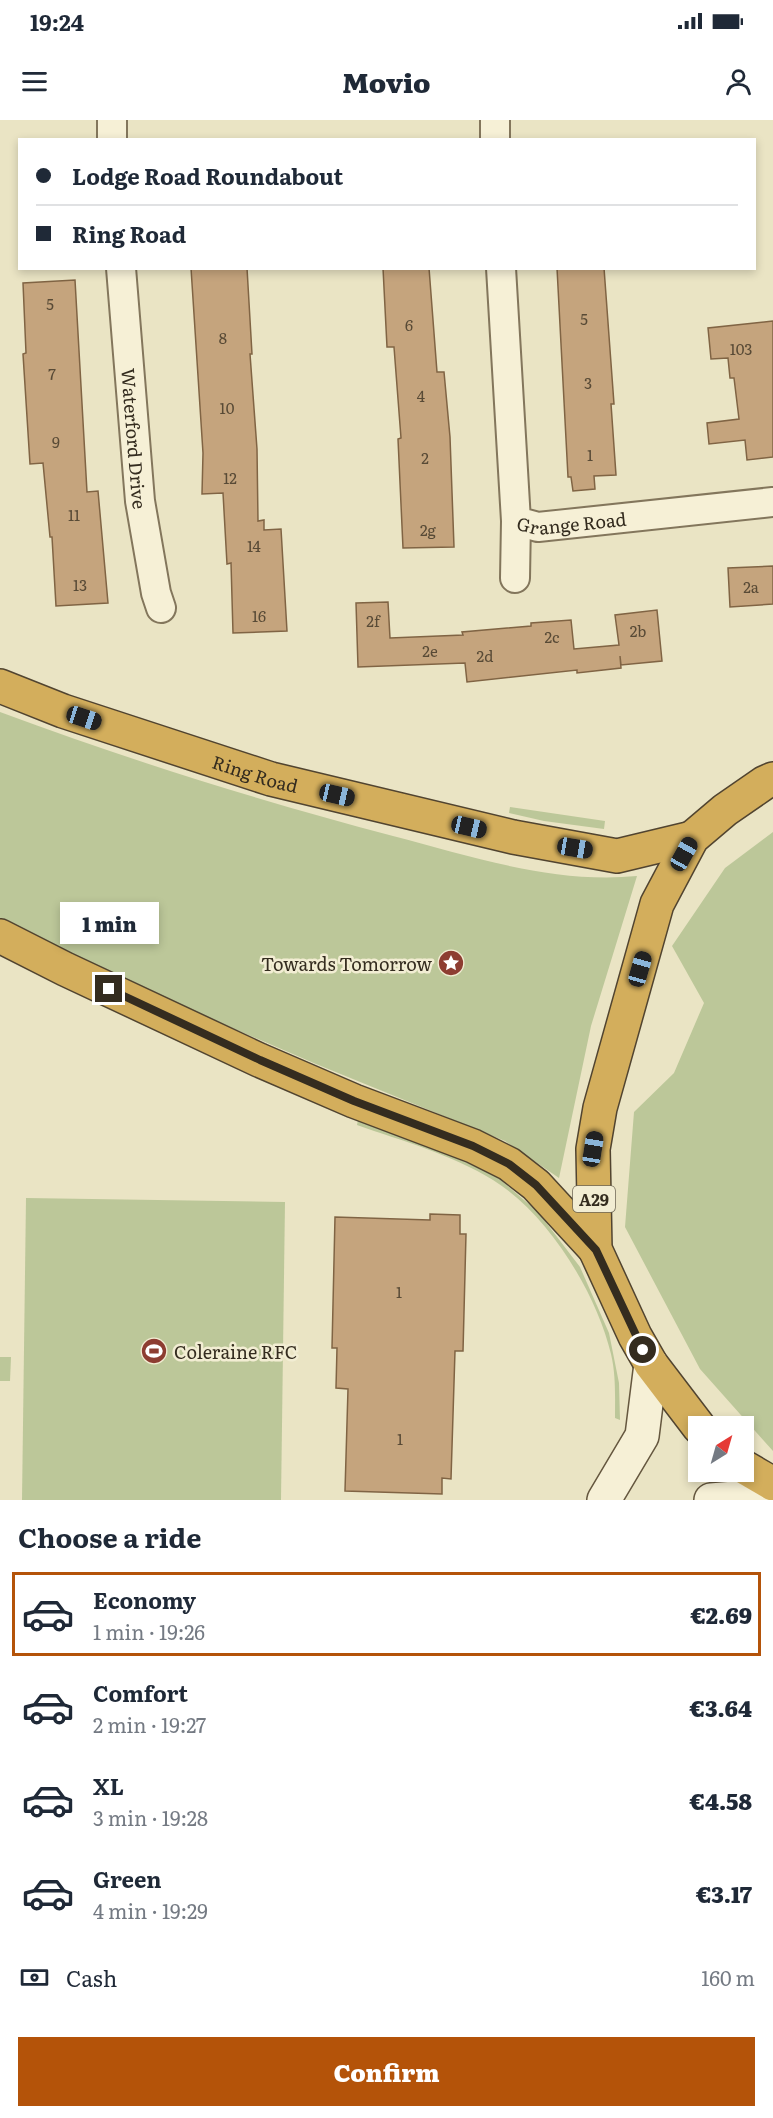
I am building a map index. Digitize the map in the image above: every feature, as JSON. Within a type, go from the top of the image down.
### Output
[{"type":"highway","name":"Ring Road","points":[[0,686],[63,711],[271,779],[513,837],[617,856],[692,838]]},
{"type":"highway","name":"A29","points":[[596,1250],[593,1149],[600,1108],[657,904],[692,838],[725,810],[773,779]]},
{"type":"highway","name":"A29","points":[[0,936],[65,969],[260,1060],[354,1101],[473,1146],[509,1164],[536,1185],[596,1250],[635,1336],[651,1365],[690,1416]]},
{"type":"highway","points":[[754,1473],[773,1484]]},
{"type":"street","points":[[112,120],[112,138]]},
{"type":"street","points":[[495,120],[495,138]]},
{"type":"street","name":"Waterford Drive","points":[[121,270],[140,501],[156,593],[161,608]]},
{"type":"street","name":"Grange Road","points":[[501,270],[516,521],[538,527],[773,502]]},
{"type":"street","points":[[515,578],[516,521]]},
{"type":"street","points":[[604,1500],[642,1436],[651,1365]]},
{"type":"street","points":[[711,1500],[773,1498]]},
{"type":"green space","points":[[0,712],[195,779],[294,809],[453,852],[544,872],[575,876],[637,876],[591,1026],[559,1178],[505,1141],[200,1014],[84,961],[0,918]]},
{"type":"green space","points":[[510,807],[605,821],[604,829],[544,821],[509,813]]},
{"type":"green space","points":[[773,832],[773,1451],[754,1430],[754,1416],[742,1416],[700,1369],[625,1227],[634,1112],[674,1073],[704,1003],[672,946],[725,868]]},
{"type":"green space","points":[[358,1120],[454,1157],[496,1176],[538,1212],[580,1267],[609,1333],[619,1383],[620,1420],[615,1418],[613,1362],[594,1305],[567,1256],[533,1213],[493,1180],[477,1171],[426,1149],[357,1125]]},
{"type":"green space","name":"Coleraine RFC","points":[[26,1198],[285,1202],[281,1500],[22,1500]]},
{"type":"green space","points":[[0,1357],[11,1357],[10,1381],[0,1381]]},
{"type":"building","points":[[191,270],[247,270],[257,449],[258,521],[264,520],[264,530],[281,529],[287,631],[233,633],[231,563],[227,564],[223,493],[202,494],[203,453]]},
{"type":"building","points":[[383,270],[429,270],[437,372],[444,372],[450,437],[454,547],[403,548],[398,439],[401,438],[394,347],[387,347]]},
{"type":"building","points":[[557,270],[604,270],[614,404],[611,404],[616,475],[594,476],[595,489],[573,491],[571,477],[568,477]]},
{"type":"building","points":[[75,280],[87,492],[98,491],[108,603],[56,606],[52,537],[50,537],[43,463],[30,464],[23,354],[26,353],[23,283]]},
{"type":"building","points":[[773,321],[773,457],[747,460],[745,440],[709,444],[707,423],[739,419],[734,378],[730,378],[728,358],[711,359],[708,328]]},
{"type":"building","points":[[773,566],[773,604],[730,607],[728,568]]},
{"type":"building","points":[[388,602],[390,638],[463,635],[462,632],[571,620],[574,649],[619,645],[615,615],[657,610],[662,661],[621,665],[620,656],[621,668],[577,673],[577,670],[467,682],[465,663],[358,667],[356,603]]},
{"type":"building","points":[[430,1214],[460,1215],[460,1234],[466,1234],[463,1351],[455,1351],[451,1479],[442,1478],[442,1494],[345,1491],[348,1389],[336,1388],[337,1348],[332,1348],[335,1217],[430,1220]]},
{"type":"place","name":"Towards Tomorrow","points":[[451,963]]},
{"type":"place","name":"Coleraine RFC","points":[[154,1351]]},
{"type":"route","points":[[109,989],[260,1060],[354,1101],[473,1146],[509,1164],[536,1185],[596,1250],[643,1350]]}]
